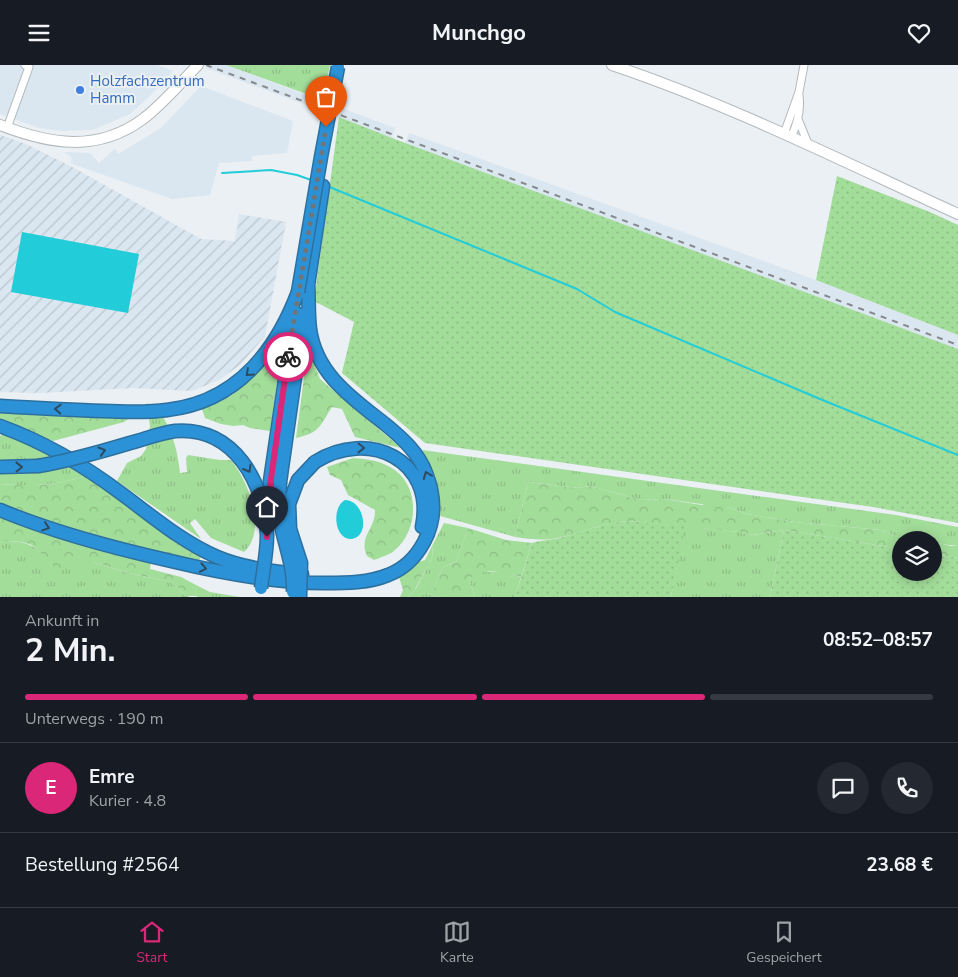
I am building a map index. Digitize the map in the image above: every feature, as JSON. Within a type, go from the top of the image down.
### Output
[{"type":"highway","points":[[259,597],[267,537],[270,486],[298,292],[339,65]]},
{"type":"highway","points":[[293,597],[292,567],[282,530],[279,493],[323,186],[346,65]]},
{"type":"highway","points":[[0,426],[45,446],[85,467],[174,531],[217,557],[242,565],[274,571],[337,579],[362,581],[381,578],[395,572],[418,553],[428,533],[433,511],[432,495],[425,471],[411,448],[396,433],[342,390],[325,369],[316,353],[311,337],[308,283]]},
{"type":"highway","points":[[0,406],[154,412],[184,407],[213,397],[239,381],[262,360],[289,317],[298,292]]},
{"type":"highway","points":[[0,467],[38,466],[68,461],[165,433],[184,431],[202,434],[227,446],[246,465],[261,501],[267,537]]},
{"type":"highway","points":[[0,511],[105,545],[189,565],[278,581],[337,579],[375,571],[393,564],[408,552],[418,536],[422,527],[424,508],[421,489],[412,473],[398,459],[372,448],[353,448],[333,452],[309,467],[294,488],[289,504],[288,521],[301,563],[300,597]]},
{"type":"main road","points":[[4,127],[40,139],[60,142],[98,139],[126,129],[143,119],[198,65]]},
{"type":"main road","points":[[612,65],[686,93],[788,136],[958,214]]},
{"type":"street","points":[[4,127],[29,67],[26,65]]},
{"type":"street","points":[[788,136],[804,65]]},
{"type":"street","points":[[788,136],[798,119],[799,92]]},
{"type":"street","points":[[798,119],[809,146]]},
{"type":"shaded area","points":[[0,65],[157,65],[173,71],[130,114],[93,130],[62,131],[39,128],[0,114]]},
{"type":"shaded area","points":[[209,65],[226,65],[395,128],[392,138],[206,68]]},
{"type":"shaded area","points":[[201,86],[293,121],[287,153],[252,156],[252,161],[219,163],[210,195],[172,199],[70,163],[72,158],[64,152],[90,153],[99,163],[115,149],[118,154],[161,128]]},
{"type":"shaded area","points":[[409,133],[816,280],[958,335],[958,349],[405,143]]},
{"type":"shaded area","points":[[0,135],[26,144],[74,168],[201,239],[235,241],[239,214],[286,222],[265,336],[240,365],[219,380],[192,391],[133,388],[39,393],[0,392]]},
{"type":"green space","points":[[226,65],[330,65],[323,100]]},
{"type":"green space","points":[[339,117],[958,349],[958,523],[873,507],[425,443],[342,373],[354,322],[314,301]]},
{"type":"green space","points":[[837,176],[930,212],[958,225],[958,335],[816,280]]},
{"type":"green space","points":[[276,352],[281,353],[270,431],[243,425],[221,424],[205,418],[202,409],[232,395]]},
{"type":"green space","points":[[307,355],[311,355],[320,379],[401,448],[355,437],[342,409],[332,407],[315,431],[296,438]]},
{"type":"green space","points":[[147,403],[155,408],[167,423],[177,454],[180,473],[187,472],[186,458],[188,455],[231,460],[237,469],[249,493],[255,519],[251,543],[244,552],[211,538],[195,519],[190,523],[201,539],[117,481],[127,463],[141,456],[146,449],[150,426],[145,412]]},
{"type":"green space","points":[[0,412],[35,415],[134,415],[124,422],[53,441],[0,421]]},
{"type":"green space","points":[[5,433],[53,454],[87,475],[76,479],[44,484],[0,484],[0,471],[40,469],[38,459],[0,461],[0,436]]},
{"type":"green space","points":[[422,450],[896,515],[958,527],[958,545],[942,543],[942,531],[892,531],[892,535],[881,530],[795,522],[748,514],[730,508],[664,499],[641,500],[590,486],[578,488],[528,482],[515,537],[440,516],[435,480]]},
{"type":"green space","points":[[353,458],[376,461],[390,467],[400,474],[407,484],[411,495],[412,519],[403,541],[393,552],[374,560],[367,556],[365,543],[375,517],[375,510],[348,495],[341,480],[330,475],[327,467]]},
{"type":"green space","points":[[87,475],[198,554],[201,557],[199,561],[123,546],[0,507],[0,484],[44,484],[76,479]]},
{"type":"green space","points":[[528,482],[578,488],[590,486],[641,500],[664,499],[702,505],[711,502],[748,514],[795,522],[881,530],[892,535],[892,548],[784,530],[752,535],[630,521],[612,523],[553,539],[515,537]]},
{"type":"green space","points":[[0,516],[151,562],[150,569],[181,577],[196,585],[198,596],[187,596],[171,582],[128,573],[93,562],[72,562],[61,569],[56,568],[30,544],[14,541],[2,541],[0,543]]},
{"type":"green space","points":[[630,521],[685,526],[671,597],[515,597],[532,543],[560,538],[612,523]]},
{"type":"green space","points":[[444,523],[468,528],[456,562],[443,567],[433,590],[417,590],[440,597],[408,597],[415,590],[432,558],[433,544]]},
{"type":"green space","points":[[684,526],[752,535],[784,530],[770,597],[671,597]]},
{"type":"green space","points":[[468,528],[506,540],[532,543],[521,577],[494,572],[475,575],[469,579],[475,597],[440,597],[415,590],[408,597],[400,597],[403,590],[399,577],[418,562],[425,560],[433,544],[432,558],[415,589],[433,590],[443,567],[456,562]]},
{"type":"green space","points":[[784,530],[892,548],[892,581],[942,581],[942,555],[958,558],[958,597],[770,597]]},
{"type":"green space","points":[[2,541],[25,543],[37,549],[52,566],[72,562],[93,562],[128,573],[171,582],[190,597],[0,597],[0,543]]},
{"type":"green space","points":[[942,544],[958,545],[958,558],[942,555]]},
{"type":"green space","points":[[477,572],[504,572],[521,577],[515,597],[475,597],[469,579]]},
{"type":"green space","points":[[196,585],[210,592],[240,597],[197,597]]},
{"type":"water","points":[[22,232],[139,254],[128,313],[11,292]]},
{"type":"water","points":[[345,500],[351,501],[356,505],[362,517],[362,530],[360,535],[355,538],[348,539],[343,536],[337,525],[337,510]]},
{"type":"waterway","points":[[222,173],[271,170],[311,180]]},
{"type":"waterway","points":[[327,186],[577,289],[615,312],[958,455]]},
{"type":"railway","points":[[206,65],[958,345]]},
{"type":"way so far","points":[[288,357],[326,127]]},
{"type":"place","name":"Holzfachzentrum Hamm","points":[[80,90]]},
{"type":"route","points":[[267,537],[270,486],[288,357]]}]
